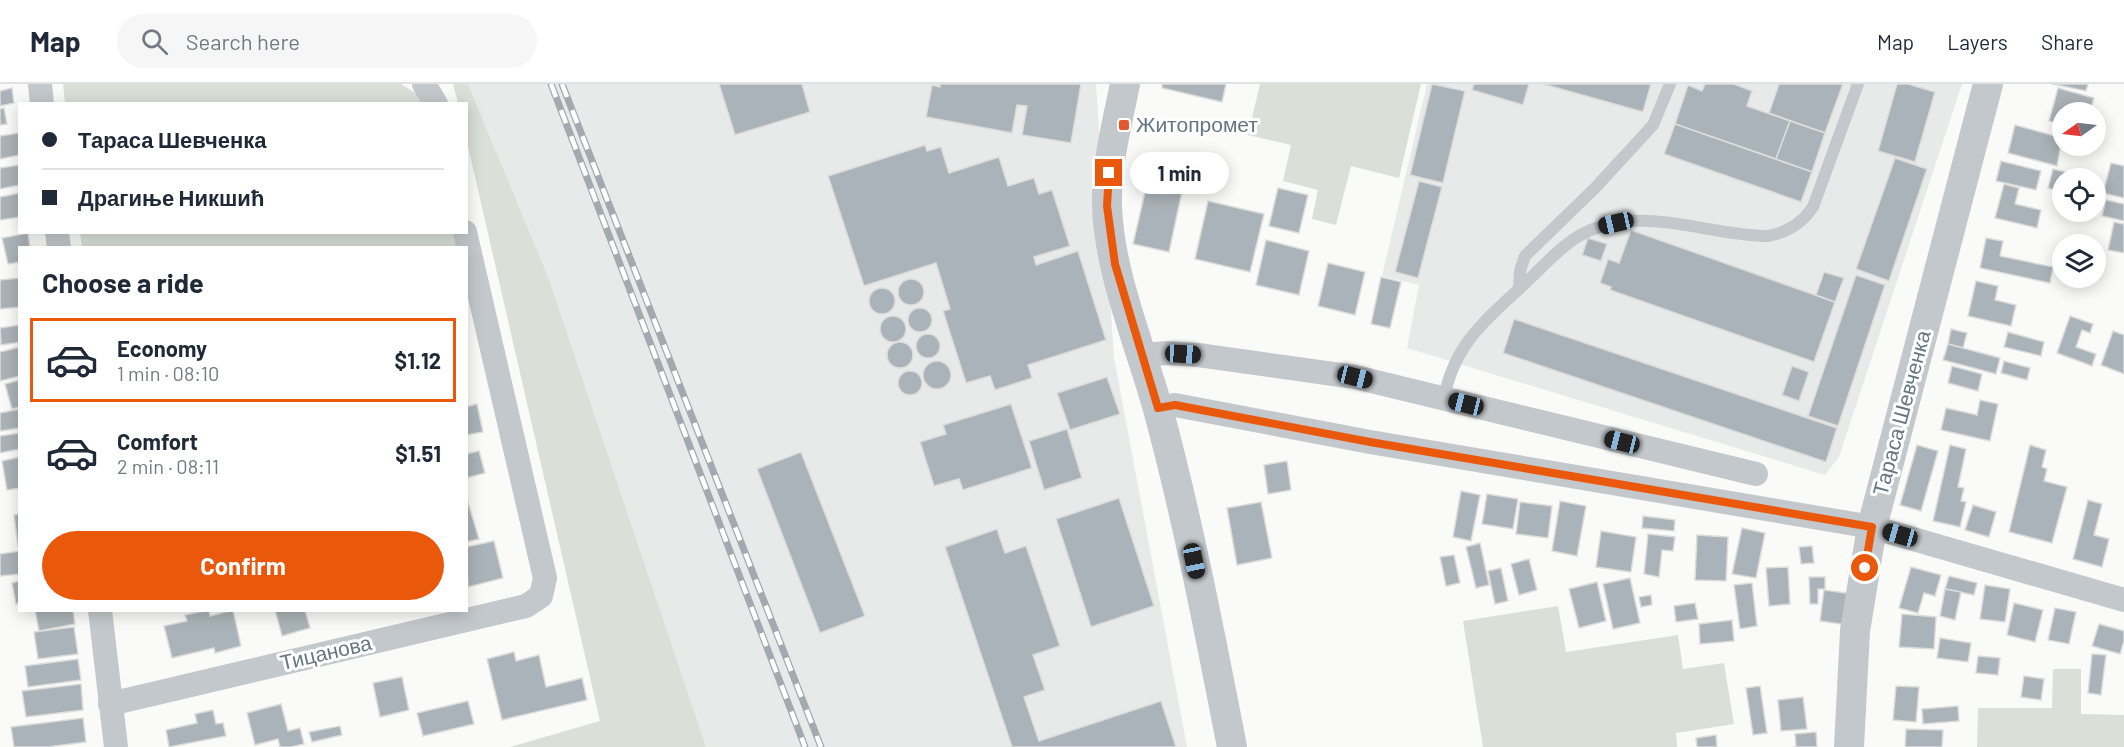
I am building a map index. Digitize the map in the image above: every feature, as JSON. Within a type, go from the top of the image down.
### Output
[{"type":"street","points":[[40,84],[42,102]]},
{"type":"street","points":[[424,84],[435,102]]},
{"type":"street","points":[[1125,84],[1110,156],[1107,206],[1115,264],[1158,408],[1182,502],[1232,747]]},
{"type":"street","name":"Тараса Шевченка","points":[[1849,747],[1855,631],[1872,527],[1988,84]]},
{"type":"street","name":"Тицанова","points":[[110,704],[526,606],[541,596],[545,578],[470,268]]},
{"type":"street","points":[[1142,355],[1168,353],[1239,360],[1355,377],[1756,474]]},
{"type":"street","points":[[1158,408],[1175,405],[1370,442],[1872,527],[2124,600]]},
{"type":"street","points":[[100,612],[116,747]]},
{"type":"lane","points":[[1519,289],[1520,271],[1525,256],[1595,188],[1653,125],[1670,84]]},
{"type":"lane","points":[[1444,398],[1452,367],[1465,344],[1485,320],[1567,242],[1593,229],[1616,223],[1646,221],[1755,236],[1780,234],[1800,222],[1813,207],[1858,84]]},
{"type":"shaded area","points":[[63,84],[401,84],[422,97],[424,102],[65,102]]},
{"type":"shaded area","points":[[453,84],[468,84],[549,279],[706,747],[510,747],[600,721],[468,146],[468,102],[458,102]]},
{"type":"shaded area","points":[[468,84],[1096,84],[1114,358],[1187,747],[706,747],[549,279]]},
{"type":"shaded area","points":[[1260,84],[1421,84],[1399,178],[1351,166],[1336,225],[1312,219],[1318,190],[1283,181],[1291,145],[1248,135]]},
{"type":"shaded area","points":[[1427,84],[1962,84],[1839,457],[1825,475],[1407,348],[1419,285],[1382,276]]},
{"type":"shaded area","points":[[80,234],[457,234],[460,246],[82,246]]},
{"type":"shaded area","points":[[1558,606],[1566,652],[1678,635],[1683,669],[1724,663],[1734,724],[1676,733],[1677,747],[1483,747],[1463,621]]},
{"type":"shaded area","points":[[2053,669],[2081,669],[2081,714],[2124,715],[2124,747],[1977,747],[1978,708],[2052,708]]},
{"type":"building","points":[[719,84],[802,84],[810,112],[735,135]]},
{"type":"building","points":[[940,84],[1081,84],[1071,143],[1022,135],[1027,106],[1017,105],[1012,133],[926,117],[932,85],[940,87]]},
{"type":"building","points":[[1162,84],[1226,84],[1222,102],[1162,88]]},
{"type":"building","points":[[1432,84],[1465,91],[1443,183],[1410,175]]},
{"type":"building","points":[[1474,84],[1529,84],[1523,105],[1472,90]]},
{"type":"building","points":[[1543,84],[1651,84],[1643,112]]},
{"type":"building","points":[[1705,84],[1734,84],[1752,91],[1747,106],[1790,121],[1776,159],[1675,124],[1688,85],[1702,91]]},
{"type":"building","points":[[1779,84],[1843,84],[1825,133],[1769,113]]},
{"type":"building","points":[[1897,84],[1908,84],[1935,92],[1915,162],[1878,151]]},
{"type":"building","points":[[2052,84],[2088,84],[2086,91]]},
{"type":"building","points":[[12,88],[14,103],[0,106],[0,91]]},
{"type":"building","points":[[2058,88],[2094,98],[2093,102],[2054,102]]},
{"type":"building","points":[[4,108],[7,124],[0,125],[0,109]]},
{"type":"building","points":[[1790,121],[1825,133],[1812,172],[1776,159]]},
{"type":"building","points":[[1675,124],[1812,172],[1801,202],[1664,154]]},
{"type":"building","points":[[2015,125],[2052,135],[2052,156],[2059,156],[2057,166],[2008,153]]},
{"type":"building","points":[[18,133],[18,155],[0,159],[0,136]]},
{"type":"building","points":[[925,145],[927,151],[941,147],[949,173],[999,157],[1008,186],[1034,178],[1039,194],[1052,190],[1070,246],[1034,257],[1036,265],[1078,251],[1106,340],[1028,365],[1032,378],[995,390],[990,376],[966,383],[943,311],[950,309],[936,263],[864,286],[828,176]]},
{"type":"building","points":[[1895,158],[1927,169],[1889,281],[1856,269]]},
{"type":"building","points":[[2001,161],[2041,171],[2036,190],[1996,181]]},
{"type":"building","points":[[2111,163],[2124,166],[2124,198],[2106,194],[2106,182]]},
{"type":"building","points":[[18,165],[18,185],[0,189],[0,168]]},
{"type":"building","points":[[2052,173],[2052,189],[2048,188]]},
{"type":"building","points":[[1148,179],[1183,187],[1169,252],[1133,244]]},
{"type":"building","points":[[1419,181],[1442,187],[1418,278],[1395,272]]},
{"type":"building","points":[[2004,184],[2019,188],[2015,204],[2041,210],[2037,228],[1995,218]]},
{"type":"building","points":[[1278,188],[1308,195],[1299,233],[1269,226]]},
{"type":"building","points":[[18,193],[18,217],[0,220],[0,197]]},
{"type":"building","points":[[2106,200],[2124,204],[2124,221],[2106,217]]},
{"type":"building","points":[[1208,201],[1264,214],[1250,272],[1195,259]]},
{"type":"building","points":[[2114,222],[2124,224],[2124,253],[2108,250]]},
{"type":"building","points":[[1631,230],[1835,302],[1814,362],[1610,290],[1611,287],[1600,283],[1608,259],[1619,263]]},
{"type":"building","points":[[28,234],[30,246],[18,246],[18,262],[8,264],[2,238]]},
{"type":"building","points":[[1588,238],[1607,244],[1601,261],[1582,255]]},
{"type":"building","points":[[1986,238],[2003,241],[2000,256],[2052,267],[2052,272],[2050,283],[1980,268]]},
{"type":"building","points":[[1266,240],[1309,251],[1299,295],[1256,285]]},
{"type":"building","points":[[1328,263],[1365,272],[1355,315],[1318,306]]},
{"type":"building","points":[[1824,272],[1844,278],[1835,302],[1816,295]]},
{"type":"building","points":[[1856,275],[1885,285],[1838,426],[1808,416]]},
{"type":"building","points":[[1381,277],[1401,282],[1390,328],[1371,324]]},
{"type":"building","points":[[18,278],[18,307],[0,309],[0,280]]},
{"type":"building","points":[[911,279],[920,283],[924,292],[920,301],[911,305],[902,301],[898,292],[902,283]]},
{"type":"building","points":[[1976,281],[1998,286],[1995,300],[2016,305],[2011,326],[1968,316]]},
{"type":"building","points":[[882,288],[891,292],[895,301],[891,310],[882,314],[873,310],[869,301],[873,292]]},
{"type":"building","points":[[920,308],[925,309],[931,315],[931,325],[925,331],[920,332],[915,331],[909,325],[908,320],[909,315],[915,309]]},
{"type":"building","points":[[893,316],[902,320],[906,329],[902,338],[893,342],[884,338],[880,329],[884,320]]},
{"type":"building","points":[[2070,316],[2093,324],[2090,333],[2082,330],[2076,347],[2096,354],[2092,366],[2057,353]]},
{"type":"building","points":[[1514,319],[1837,428],[1826,462],[1503,353]]},
{"type":"building","points":[[18,325],[18,342],[1,345],[0,328]]},
{"type":"building","points":[[1951,329],[1967,333],[1963,348],[1948,344]]},
{"type":"building","points":[[2113,331],[2124,335],[2124,374],[2101,365]]},
{"type":"building","points":[[2008,332],[2044,342],[2041,356],[2004,347]]},
{"type":"building","points":[[928,334],[933,335],[939,341],[939,351],[933,357],[928,358],[923,357],[917,351],[916,346],[917,341],[923,335]]},
{"type":"building","points":[[900,342],[909,346],[913,355],[909,364],[900,368],[891,364],[887,355],[891,346]]},
{"type":"building","points":[[1948,344],[2000,358],[1996,374],[1943,360]]},
{"type":"building","points":[[18,348],[18,376],[0,381],[0,352]]},
{"type":"building","points":[[937,361],[947,365],[951,375],[947,385],[937,389],[927,385],[923,375],[927,365]]},
{"type":"building","points":[[2004,361],[2030,368],[2027,380],[2001,373]]},
{"type":"building","points":[[1792,366],[1809,372],[1799,401],[1782,395]]},
{"type":"building","points":[[1952,366],[1982,374],[1978,391],[1948,383]]},
{"type":"building","points":[[910,371],[919,374],[922,383],[919,392],[910,395],[901,392],[898,383],[901,374]]},
{"type":"building","points":[[1107,377],[1120,414],[1070,430],[1057,393]]},
{"type":"building","points":[[18,381],[18,408],[12,409],[5,384]]},
{"type":"building","points":[[1980,400],[1998,404],[1990,441],[1941,430],[1946,408],[1977,415]]},
{"type":"building","points":[[477,404],[483,432],[468,435],[468,406]]},
{"type":"building","points":[[1011,404],[1032,468],[963,490],[959,479],[934,486],[920,442],[946,434],[943,425]]},
{"type":"building","points":[[18,409],[18,428],[0,431],[0,413]]},
{"type":"building","points":[[1067,429],[1082,478],[1044,490],[1029,441]]},
{"type":"building","points":[[18,433],[18,449],[0,453],[0,436]]},
{"type":"building","points":[[1917,445],[1938,451],[1921,511],[1900,505]]},
{"type":"building","points":[[1950,445],[1966,449],[1958,487],[1964,488],[1961,501],[1966,502],[1960,527],[1933,521]]},
{"type":"building","points":[[2030,445],[2046,450],[2042,467],[2047,469],[2044,481],[2067,487],[2052,543],[2009,532]]},
{"type":"building","points":[[479,451],[485,473],[468,477],[468,454]]},
{"type":"building","points":[[801,452],[865,616],[820,633],[757,469]]},
{"type":"building","points":[[18,457],[18,488],[7,490],[2,461]]},
{"type":"building","points":[[1287,461],[1291,490],[1268,494],[1264,465]]},
{"type":"building","points":[[1461,491],[1480,495],[1471,541],[1453,537]]},
{"type":"building","points":[[1487,494],[1518,499],[1513,529],[1482,524]]},
{"type":"building","points":[[1119,498],[1154,606],[1091,627],[1056,519]]},
{"type":"building","points":[[2088,500],[2102,504],[2094,535],[2109,539],[2102,567],[2073,559]]},
{"type":"building","points":[[1560,501],[1586,506],[1577,556],[1552,551]]},
{"type":"building","points":[[1261,502],[1272,558],[1237,565],[1227,508]]},
{"type":"building","points":[[1520,502],[1552,506],[1548,538],[1516,534]]},
{"type":"building","points":[[468,503],[479,539],[468,542]]},
{"type":"building","points":[[1973,505],[1996,512],[1989,537],[1965,530]]},
{"type":"building","points":[[18,514],[18,547],[14,515]]},
{"type":"building","points":[[1643,516],[1675,520],[1674,531],[1642,528]]},
{"type":"building","points":[[1742,528],[1765,533],[1756,578],[1732,574]]},
{"type":"building","points":[[997,529],[1005,553],[1026,546],[1060,646],[1033,655],[1045,690],[1024,697],[1039,741],[1161,701],[1176,747],[1012,747],[945,547]]},
{"type":"building","points":[[1601,531],[1636,537],[1631,572],[1596,567]]},
{"type":"building","points":[[1648,534],[1675,537],[1673,551],[1662,550],[1659,577],[1644,574]]},
{"type":"building","points":[[1697,535],[1728,537],[1726,581],[1695,580]]},
{"type":"building","points":[[494,541],[503,578],[468,587],[468,547]]},
{"type":"building","points":[[1480,543],[1489,585],[1476,588],[1466,547]]},
{"type":"building","points":[[1812,546],[1814,563],[1801,564],[1799,547]]},
{"type":"building","points":[[18,551],[18,574],[0,576],[0,554]]},
{"type":"building","points":[[1454,555],[1460,583],[1446,586],[1440,557]]},
{"type":"building","points":[[1529,559],[1537,590],[1519,595],[1511,564]]},
{"type":"building","points":[[1788,567],[1790,604],[1769,606],[1766,568]]},
{"type":"building","points":[[1911,567],[1941,575],[1935,596],[1924,593],[1918,613],[1899,608]]},
{"type":"building","points":[[1501,568],[1508,601],[1495,604],[1488,571]]},
{"type":"building","points":[[1949,576],[1977,583],[1974,595],[1945,589]]},
{"type":"building","points":[[1809,577],[1825,577],[1825,589],[1818,589],[1818,604],[1810,604]]},
{"type":"building","points":[[1630,578],[1640,623],[1613,629],[1603,584]]},
{"type":"building","points":[[18,582],[18,604],[16,604],[12,583]]},
{"type":"building","points":[[1597,582],[1606,621],[1579,628],[1569,589]]},
{"type":"building","points":[[1752,583],[1757,626],[1740,629],[1734,585]]},
{"type":"building","points":[[1985,585],[2010,589],[2005,622],[1980,619]]},
{"type":"building","points":[[1945,589],[1961,592],[1955,620],[1940,616]]},
{"type":"building","points":[[1824,590],[1853,594],[1848,625],[1820,621]]},
{"type":"building","points":[[1651,595],[1652,605],[1641,607],[1639,597]]},
{"type":"building","points":[[1695,603],[1698,619],[1676,622],[1674,606]]},
{"type":"building","points":[[2014,603],[2043,610],[2035,642],[2007,635]]},
{"type":"building","points":[[2055,608],[2076,612],[2069,644],[2048,640]]},
{"type":"building","points":[[35,612],[73,612],[75,624],[39,631]]},
{"type":"building","points":[[209,612],[210,616],[233,612],[241,646],[215,653],[214,648],[172,658],[164,626],[187,621],[185,615]]},
{"type":"building","points":[[276,612],[306,612],[310,628],[282,636]]},
{"type":"building","points":[[1902,614],[1936,617],[1934,649],[1899,647]]},
{"type":"building","points":[[1732,620],[1734,641],[1700,644],[1699,624]]},
{"type":"building","points":[[2099,624],[2124,631],[2120,654],[2092,646]]},
{"type":"building","points":[[74,627],[78,654],[38,659],[34,632]]},
{"type":"building","points":[[1940,638],[1971,643],[1968,662],[1937,658]]},
{"type":"building","points":[[514,652],[516,661],[539,655],[546,687],[582,678],[587,700],[502,720],[487,659]]},
{"type":"building","points":[[2092,654],[2106,655],[2101,695],[2088,693]]},
{"type":"building","points":[[1978,656],[2000,658],[1998,675],[1976,673]]},
{"type":"building","points":[[78,659],[81,680],[28,687],[25,666]]},
{"type":"building","points":[[2024,676],[2044,679],[2041,700],[2021,697]]},
{"type":"building","points":[[402,677],[409,710],[380,717],[373,683]]},
{"type":"building","points":[[81,684],[83,710],[26,717],[22,691]]},
{"type":"building","points":[[1760,686],[1767,733],[1753,735],[1746,688]]},
{"type":"building","points":[[1896,686],[1919,687],[1916,722],[1893,720]]},
{"type":"building","points":[[1803,697],[1807,729],[1781,731],[1778,700]]},
{"type":"building","points":[[468,701],[474,724],[423,736],[417,713]]},
{"type":"building","points":[[281,704],[288,731],[300,728],[304,744],[280,747],[278,739],[255,745],[247,713]]},
{"type":"building","points":[[1958,706],[1959,721],[1923,724],[1922,709]]},
{"type":"building","points":[[213,710],[216,724],[223,723],[226,736],[169,747],[166,730],[197,723],[195,714]]},
{"type":"building","points":[[83,718],[86,742],[47,747],[14,747],[11,727]]},
{"type":"building","points":[[340,726],[342,735],[312,742],[309,732]]},
{"type":"building","points":[[1906,729],[1943,730],[1942,747],[1905,747]]},
{"type":"building","points":[[1816,732],[1817,747],[1796,747],[1795,734]]},
{"type":"building","points":[[1716,735],[1717,747],[1697,747],[1696,738]]},
{"type":"railway","points":[[551,84],[805,747]]},
{"type":"railway","points":[[562,84],[821,747]]},
{"type":"place","name":"Житопромет","points":[[1124,125]]},
{"type":"route","points":[[1109,173],[1107,206],[1115,264],[1158,408],[1175,405],[1370,442],[1872,527],[1865,568]]}]
